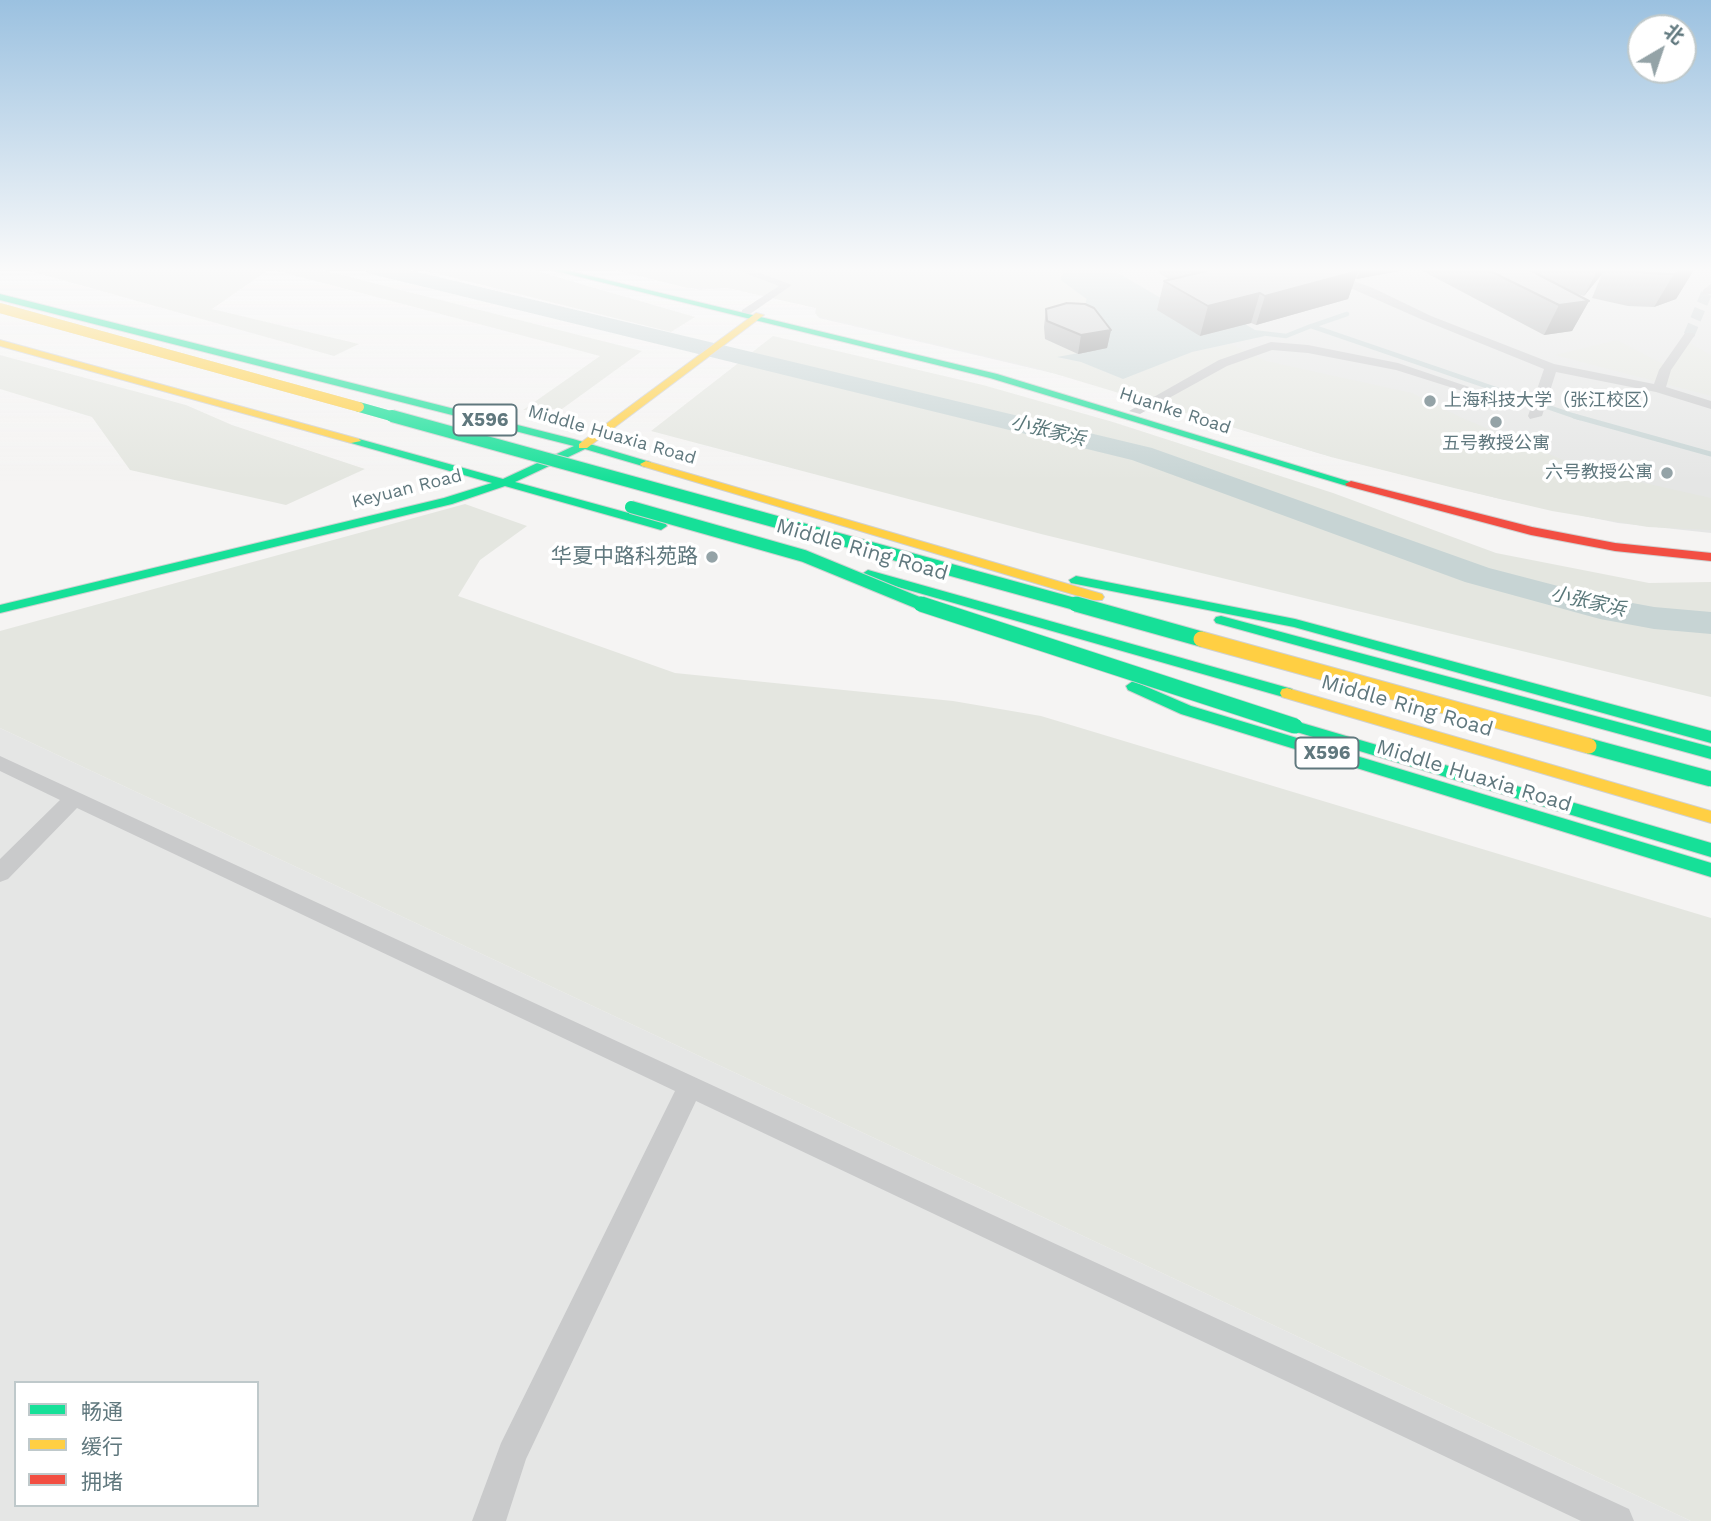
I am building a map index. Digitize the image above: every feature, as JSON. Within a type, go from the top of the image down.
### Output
[{"type":"main road","name":"Middle Ring Road","points":[[42,339],[1196,666],[1711,817]]},
{"type":"main road","name":"Middle Ring Road","points":[[112,339],[1711,779]]},
{"type":"main road","name":"Middle Huaxia Road","points":[[165,339],[577,444],[1255,644],[1711,768]]},
{"type":"main road","name":"Keyuan Road","points":[[0,610],[448,501],[577,444],[718,339]]},
{"type":"main road","name":"Huanke Road","points":[[842,339],[993,376],[1299,470],[1531,531],[1615,547],[1711,557]]},
{"type":"main road","name":"Huanke Road","points":[[853,339],[998,371],[1349,476],[1530,523],[1611,537],[1711,548]]},
{"type":"main road","name":"Middle Huaxia Road","points":[[0,343],[954,606],[1711,828]]},
{"type":"main road","name":"Keyuan Road","points":[[0,599],[495,481]]},
{"type":"main road","points":[[804,556],[961,618],[1296,726],[1711,850]]},
{"type":"main road","points":[[904,558],[1221,620],[1711,753]]},
{"type":"main road","name":"Middle Huaxia Road","points":[[967,558],[1295,624],[1711,737]]},
{"type":"main road","name":"Middle Huaxia Road","points":[[954,606],[1186,710],[1711,870]]},
{"type":"street","points":[[1480,339],[1551,367],[1660,389],[1711,405]]},
{"type":"street","points":[[1660,389],[1665,370],[1686,339]]},
{"type":"street","points":[[1135,411],[1223,363],[1271,346],[1308,349],[1398,367],[1472,390]]},
{"type":"street","points":[[1538,408],[1551,367]]},
{"type":"street","points":[[0,763],[1616,1521]]},
{"type":"street","points":[[0,873],[74,798]]},
{"type":"street","points":[[488,1521],[512,1454],[690,1087]]},
{"type":"shaded area","points":[[273,339],[338,339],[359,344],[334,356]]},
{"type":"shaded area","points":[[535,339],[594,339],[642,351],[562,409],[523,410],[600,356]]},
{"type":"shaded area","points":[[769,339],[786,339],[983,385],[1113,422],[1333,493],[1496,553],[1649,583],[1711,582],[1711,697],[1041,534],[651,431]]},
{"type":"shaded area","points":[[908,339],[1711,339],[1711,533],[1618,523],[1500,499],[1318,453],[1073,378]]},
{"type":"shaded area","points":[[914,339],[1098,339],[1101,349],[1059,358],[1081,362],[1123,379],[1192,352],[1231,344],[1266,361],[1412,393],[1460,417],[1587,470],[1711,498],[1711,530],[1648,527],[1552,511],[1454,488],[1331,457],[1036,368]]},
{"type":"shaded area","points":[[1097,339],[1251,339],[1192,352],[1123,379],[1081,362],[1057,357],[1101,349]]},
{"type":"shaded area","points":[[1617,340],[1667,366],[1684,340],[1711,355],[1711,396],[1555,355]]},
{"type":"shaded area","points":[[0,355],[186,405],[232,425],[365,469],[286,505],[130,470],[92,417],[0,389]]},
{"type":"shaded area","points":[[465,504],[527,526],[480,560],[458,596],[675,673],[953,701],[1041,716],[1711,918],[1711,1521],[1691,1521],[0,728],[0,631]]},
{"type":"shaded area","points":[[0,728],[1691,1521],[0,1521]]},
{"type":"waterway","name":"小张家浜","points":[[668,339],[1142,454],[1423,558],[1477,575],[1600,608],[1654,618],[1711,623]]},
{"type":"waterway","points":[[1349,339],[1575,416]]},
{"type":"waterway","points":[[1575,416],[1711,454]]},
{"type":"waterway","points":[[1575,416],[1580,418]]},
{"type":"traffic: fast","points":[[166,339],[569,441],[646,464]]},
{"type":"traffic: fast","points":[[840,339],[993,376],[1351,484]]},
{"type":"traffic: fast","points":[[359,407],[1201,639]]},
{"type":"traffic: fast","points":[[355,441],[661,526]]},
{"type":"traffic: fast","points":[[0,609],[448,501],[503,483],[583,446]]},
{"type":"traffic: fast","points":[[631,507],[804,556],[935,610],[1295,726]]},
{"type":"traffic: fast","points":[[868,574],[1287,693]]},
{"type":"traffic: fast","points":[[1076,580],[1295,623],[1711,737]]},
{"type":"traffic: fast","points":[[1221,620],[1711,753]]},
{"type":"traffic: fast","points":[[1133,686],[1186,710],[1711,870]]},
{"type":"traffic: fast","points":[[1295,726],[1711,850]]},
{"type":"traffic: fast","points":[[1589,746],[1711,779]]},
{"type":"traffic: slow","points":[[112,339],[359,407]]},
{"type":"traffic: slow","points":[[583,446],[727,339]]},
{"type":"traffic: slow","points":[[0,343],[355,441]]},
{"type":"traffic: slow","points":[[646,464],[1097,597]]},
{"type":"traffic: slow","points":[[1201,639],[1589,746]]},
{"type":"traffic: slow","points":[[1287,693],[1711,817]]},
{"type":"traffic: jam","points":[[1351,484],[1531,531],[1615,547],[1711,557]]},
{"type":"place","name":"上海科技大学（张江校区）","points":[[1430,401]]},
{"type":"place","name":"五号教授公寓","points":[[1496,422]]},
{"type":"place","name":"六号教授公寓","points":[[1667,473]]},
{"type":"place","name":"华夏中路科苑路","points":[[712,557]]}]
